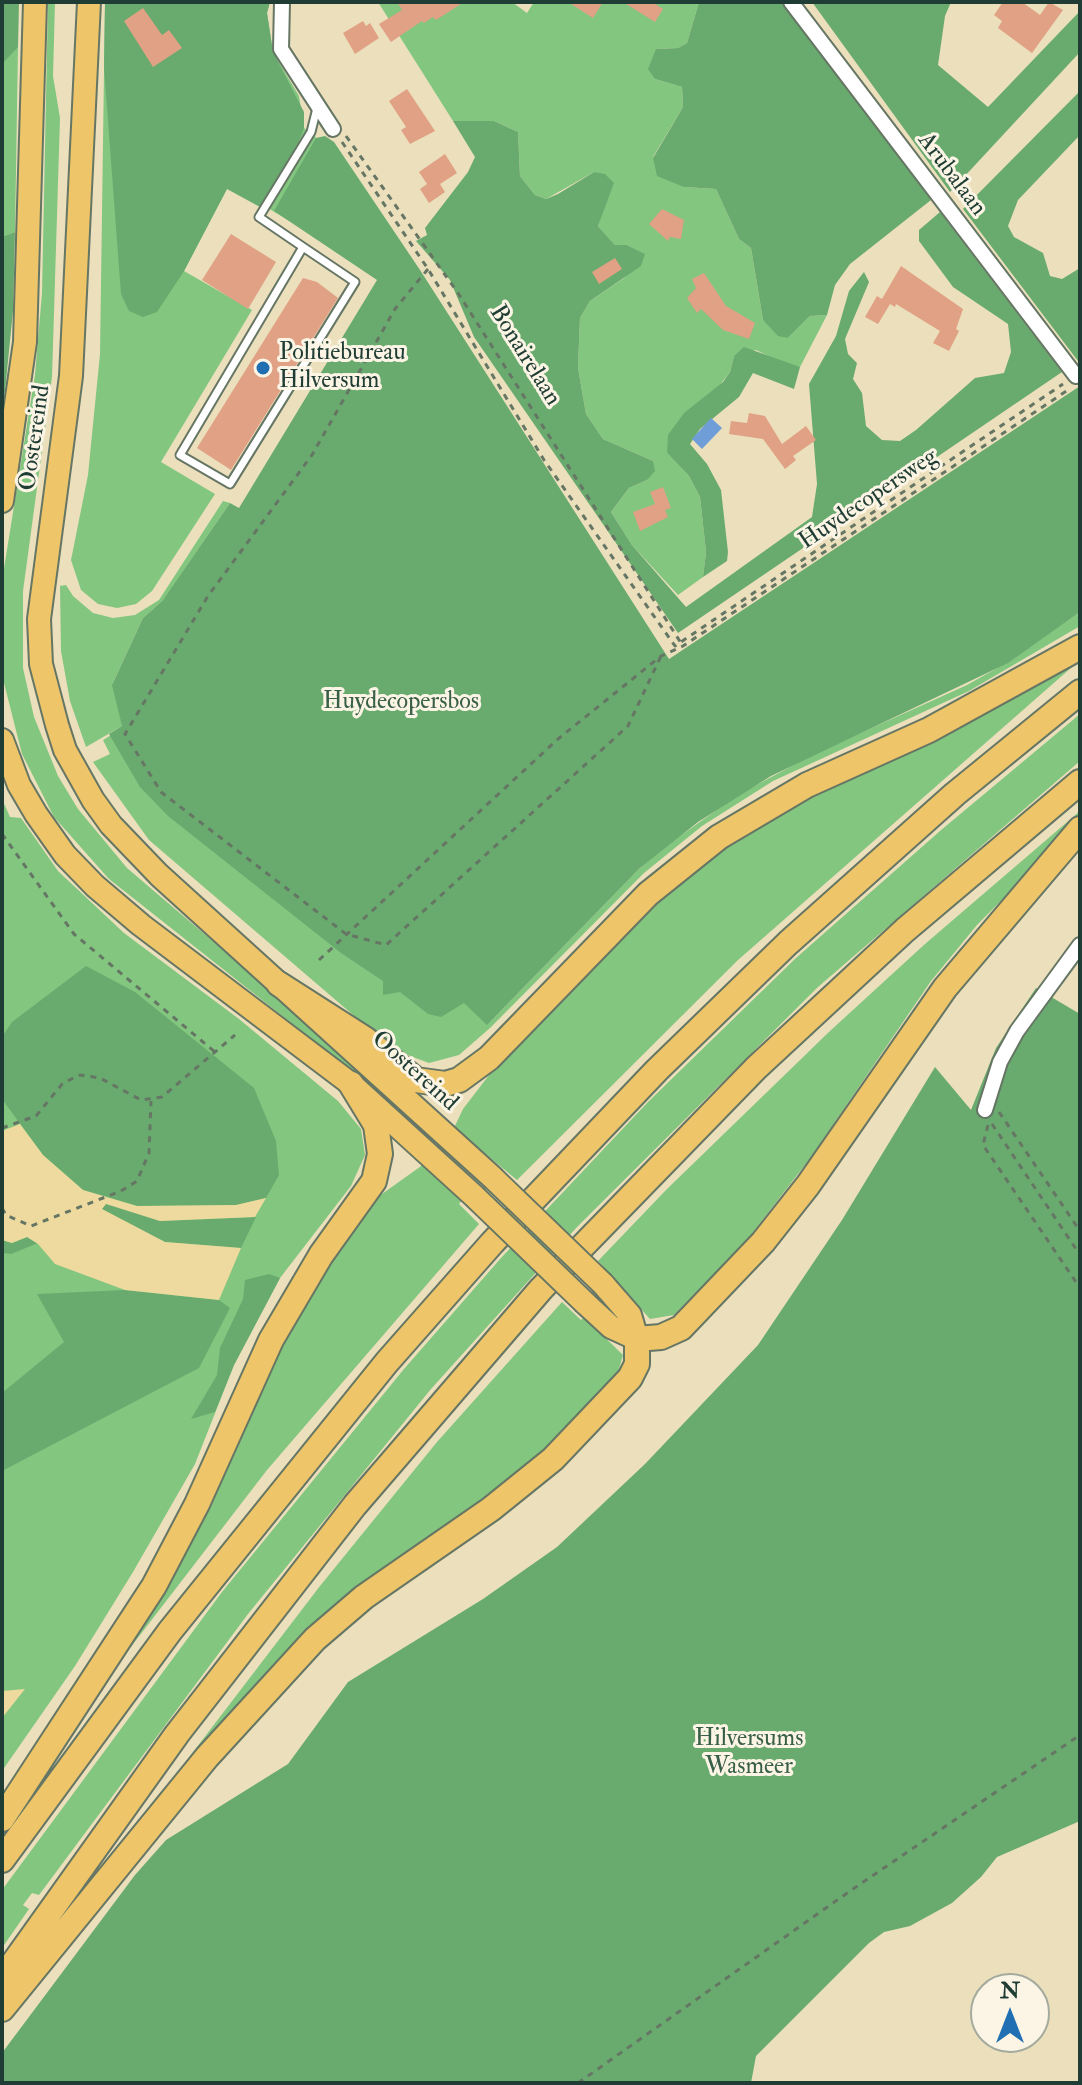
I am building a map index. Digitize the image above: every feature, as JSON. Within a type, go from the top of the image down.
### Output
[{"type":"highway","points":[[279,984],[365,1039],[416,1080],[445,1084],[459,1080],[489,1058],[648,894],[719,837],[807,785],[929,730],[1080,647]]},
{"type":"highway","points":[[2,1860],[179,1619],[387,1362],[492,1243],[657,1070],[788,943],[955,794],[1080,692]]},
{"type":"highway","points":[[2,1979],[177,1734],[337,1528],[541,1289],[756,1068],[905,930],[1080,782]]},
{"type":"highway","points":[[2,2009],[207,1757],[307,1648],[364,1597],[491,1509],[553,1459],[630,1378],[637,1364],[637,1339],[661,1337],[681,1328],[763,1242],[808,1185],[945,988],[1080,829]]},
{"type":"highway","points":[[2,1819],[147,1599],[202,1493],[271,1340],[321,1255],[374,1181],[380,1154],[376,1125],[351,1084]]},
{"type":"main road","name":"Oostereind","points":[[2,501],[25,342],[35,2]]},
{"type":"main road","name":"Oostereind","points":[[89,2],[71,376],[40,591],[41,664],[65,750],[111,825],[159,875],[492,1177],[603,1284],[630,1315],[637,1339]]},
{"type":"main road","points":[[2,740],[19,785],[36,814],[65,855],[95,886],[141,925],[294,1037],[351,1084],[611,1327],[637,1339]]},
{"type":"street","points":[[282,2],[281,49],[337,130]]},
{"type":"street","name":"Arubalaan","points":[[791,2],[1078,379]]},
{"type":"street","points":[[985,1110],[987,1094],[1017,1031],[1080,945]]},
{"type":"lane","points":[[303,247],[180,455],[230,484],[355,282],[259,217],[311,132],[318,106]]},
{"type":"path","name":"Bonairelaan","points":[[337,130],[428,269],[544,460],[675,646]]},
{"type":"path","name":"Bonairelaan","points":[[337,130],[458,293],[682,644]]},
{"type":"path","points":[[428,269],[395,309],[312,455],[208,596],[125,734],[161,792],[346,934],[386,945],[628,726],[661,656]]},
{"type":"path","name":"Huydecopersweg","points":[[675,646],[1078,379]]},
{"type":"path","points":[[319,960],[558,739],[661,656],[682,644]]},
{"type":"path","points":[[2,834],[74,934],[215,1052]]},
{"type":"path","points":[[2,1128],[36,1116],[63,1083],[80,1075],[100,1078],[141,1100],[151,1101],[162,1097],[235,1035]]},
{"type":"path","points":[[987,1094],[1080,1231]]},
{"type":"path","points":[[2,1208],[6,1215],[31,1226],[121,1191],[137,1181],[149,1153],[151,1101]]},
{"type":"path","points":[[985,1110],[1080,1255]]},
{"type":"path","points":[[985,1110],[988,1126],[983,1145],[1080,1288]]},
{"type":"path","points":[[578,2083],[837,1900],[1080,1735]]},
{"type":"green space","points":[[2,2],[18,47],[15,232],[5,236],[2,297]]},
{"type":"green space","points":[[2,2],[19,2],[18,47],[2,64]]},
{"type":"green space","points":[[48,2],[55,2],[53,76],[60,118],[52,377],[23,591],[23,668],[34,717],[58,776],[78,809],[127,868],[338,1048],[428,1132],[423,1137],[333,1056],[109,879],[54,817],[22,754],[2,675],[2,581],[35,375],[42,293]]},
{"type":"green space","name":"Huydecopersbos","points":[[105,2],[270,2],[267,13],[273,52],[299,96],[304,128],[323,143],[670,666],[794,758],[656,844],[487,1025],[640,868],[738,795],[814,754],[967,685],[1008,662],[1080,612],[1080,626],[969,691],[773,781],[702,826],[644,873],[490,1028],[459,1055],[429,1063],[394,1050],[149,840],[93,762],[110,754],[103,740],[122,726],[86,747],[70,701],[61,651],[60,586],[66,585],[73,596],[93,613],[113,618],[135,615],[159,600],[223,501],[230,503],[164,599],[143,618],[112,685],[239,516],[384,277],[229,185],[184,271],[252,310],[161,462],[215,494],[152,591],[136,604],[117,608],[98,604],[81,590],[71,560],[88,475],[100,354]]},
{"type":"green space","points":[[105,2],[270,2],[267,13],[273,52],[304,112],[304,128],[299,141],[260,207],[227,189],[184,271],[157,312],[143,317],[129,311],[121,294],[104,68]]},
{"type":"green space","points":[[378,2],[512,2],[527,13],[534,2],[699,2],[687,43],[678,48],[656,49],[655,79],[682,87],[683,107],[653,157],[684,187],[716,189],[739,239],[751,248],[763,320],[788,338],[810,316],[827,315],[800,367],[787,365],[756,350],[734,356],[730,372],[667,453],[689,476],[700,497],[706,552],[703,577],[678,595],[632,545],[611,512],[629,488],[647,480],[653,461],[603,439],[586,414],[578,368],[580,318],[590,301],[624,278],[644,254],[627,245],[615,245],[598,226],[604,207],[594,172],[546,199],[535,195],[520,176],[518,132],[494,121],[453,121]]},
{"type":"green space","points":[[699,2],[783,2],[931,200],[850,264],[835,285],[827,315],[810,316],[788,338],[778,336],[763,320],[751,248],[739,239],[716,189],[684,187],[657,176],[653,158],[683,107],[682,87],[655,79],[648,69],[656,49],[678,48],[687,43]]},
{"type":"green space","points":[[812,2],[951,2],[945,16],[938,65],[988,107],[1080,11],[1080,52],[950,192]]},
{"type":"green space","points":[[1080,91],[1080,135],[1018,200],[1008,226],[1014,237],[1043,253],[1050,276],[1062,279],[1080,268],[1078,361],[963,209]]},
{"type":"green space","points":[[453,121],[494,121],[518,132],[520,176],[535,195],[546,199],[594,172],[605,174],[614,183],[598,226],[615,245],[627,245],[645,254],[641,266],[590,301],[580,318],[578,368],[586,414],[603,439],[653,461],[655,471],[647,480],[629,488],[611,512],[632,545],[686,607],[812,517],[817,484],[809,384],[836,336],[849,291],[864,272],[869,282],[845,339],[848,354],[857,363],[853,379],[862,393],[866,426],[882,440],[900,441],[975,378],[1004,373],[1011,352],[1008,324],[953,287],[919,241],[919,230],[940,212],[1062,372],[678,633],[474,337],[450,280],[416,241],[427,235],[425,228],[468,172],[475,157]]},
{"type":"green space","name":"Huydecopersbos","points":[[325,136],[334,142],[420,270],[669,659],[1080,386],[1080,612],[1008,663],[771,776],[698,822],[640,868],[487,1025],[464,1003],[441,1017],[428,1014],[400,992],[383,995],[383,981],[341,953],[168,816],[140,787],[109,734],[122,726],[112,685],[143,618],[163,600],[230,503],[239,508],[377,280],[274,211],[316,138]]},
{"type":"green space","points":[[15,232],[13,311],[2,421],[2,237]]},
{"type":"green space","points":[[744,347],[800,367],[794,389],[753,373],[739,397],[700,429],[690,444],[707,464],[721,490],[728,552],[727,561],[703,577],[706,552],[700,497],[689,476],[667,453],[668,435],[684,413],[723,382],[730,372],[734,356]]},
{"type":"green space","points":[[1080,660],[738,960],[517,1180],[454,1128],[463,1109],[513,1044],[655,901],[753,826],[814,793],[967,723]]},
{"type":"green space","points":[[1080,714],[1080,761],[818,987],[577,1227],[431,1389],[248,1614],[39,1895],[32,1893],[23,1905],[29,1909],[2,1948],[2,1890],[222,1592],[404,1369],[501,1258],[648,1102],[796,958],[940,831]]},
{"type":"green space","points":[[2,799],[10,817],[21,818],[58,871],[124,933],[239,1019],[338,1101],[361,1129],[365,1155],[351,1186],[280,1278],[234,1365],[195,1464],[133,1572],[75,1666],[2,1771]]},
{"type":"green space","points":[[1080,811],[1080,821],[977,925],[931,981],[811,1157],[747,1240],[674,1315],[650,1319],[598,1261],[667,1189],[830,1031],[925,944]]},
{"type":"green space","points":[[86,966],[135,992],[254,1088],[276,1141],[279,1175],[266,1198],[236,1205],[137,1206],[83,1190],[43,1155],[2,1099],[2,1037],[12,1022]]},
{"type":"green space","name":"Hilversums Wasmeer","points":[[1036,988],[1080,1014],[1080,1821],[997,1857],[981,1877],[952,1903],[910,1926],[884,1932],[869,1943],[756,2056],[751,2083],[2,2083],[2,2053],[135,1875],[166,1840],[288,1764],[348,1682],[483,1599],[557,1547],[645,1464],[758,1345],[842,1220],[935,1067],[971,1110],[996,1048]]},
{"type":"green space","points":[[424,1164],[462,1200],[459,1204],[479,1224],[267,1470],[120,1661],[161,1588],[297,1303],[375,1199]]},
{"type":"green space","points":[[106,1203],[160,1221],[256,1217],[241,1248],[165,1242],[101,1209]]},
{"type":"green space","points":[[27,1237],[38,1243],[11,1254],[2,1253],[2,1240],[12,1243]]},
{"type":"green space","points":[[269,1274],[280,1278],[234,1365],[215,1412],[191,1419],[217,1375],[220,1348],[243,1299],[245,1280]]},
{"type":"green space","points":[[125,1290],[219,1300],[230,1308],[199,1368],[2,1471],[2,1393],[64,1342],[37,1294]]},
{"type":"green space","points":[[562,1302],[581,1320],[584,1317],[623,1355],[617,1376],[550,1447],[434,1537],[148,1811],[320,1586],[437,1442]]},
{"type":"sand","points":[[20,1124],[43,1155],[83,1190],[137,1206],[236,1205],[266,1198],[255,1217],[160,1221],[106,1204],[102,1209],[165,1242],[241,1248],[219,1300],[125,1290],[55,1264],[38,1244],[27,1237],[12,1243],[2,1240],[2,1131]]},
{"type":"sand","points":[[25,1689],[2,1718],[2,1691]]},
{"type":"water","points":[[711,418],[722,428],[702,449],[692,439]]},
{"type":"building","points":[[397,2],[464,2],[436,20],[433,17],[424,23],[422,21],[391,42],[379,24],[402,10]]},
{"type":"building","points":[[568,2],[603,2],[593,18]]},
{"type":"building","points":[[623,2],[652,2],[663,9],[655,22]]},
{"type":"building","points":[[1003,2],[1022,2],[1040,15],[1049,2],[1063,10],[1032,53],[998,28],[1002,21],[994,15]]},
{"type":"building","points":[[143,8],[162,35],[169,30],[182,48],[153,67],[124,21]]},
{"type":"building","points":[[363,21],[366,26],[370,23],[379,38],[355,54],[343,33]]},
{"type":"building","points":[[407,89],[435,131],[410,144],[401,130],[406,127],[389,101]]},
{"type":"building","points":[[445,154],[457,173],[440,184],[445,192],[429,203],[420,189],[427,184],[419,172]]},
{"type":"building","points":[[662,209],[684,220],[681,239],[670,237],[668,241],[649,224]]},
{"type":"building","points":[[231,234],[276,262],[248,309],[202,280]]},
{"type":"building","points":[[615,258],[622,269],[599,284],[592,272]]},
{"type":"building","points":[[901,266],[963,309],[956,329],[959,331],[949,351],[933,343],[940,331],[896,304],[895,307],[890,304],[878,324],[865,317],[877,296],[882,299]]},
{"type":"building","points":[[704,273],[726,306],[755,323],[749,339],[723,330],[701,309],[697,313],[687,298],[696,288],[692,279]]},
{"type":"building","points":[[303,278],[317,282],[338,298],[231,470],[197,448]]},
{"type":"building","points":[[749,413],[765,416],[782,444],[806,426],[816,440],[793,456],[796,460],[785,469],[763,439],[729,434],[731,421],[747,423]]},
{"type":"building","points":[[663,487],[671,508],[665,510],[668,517],[640,531],[633,512],[655,504],[650,492]]},
{"type":"place","name":"Politiebureau Hilversum","points":[[263,368]]}]
